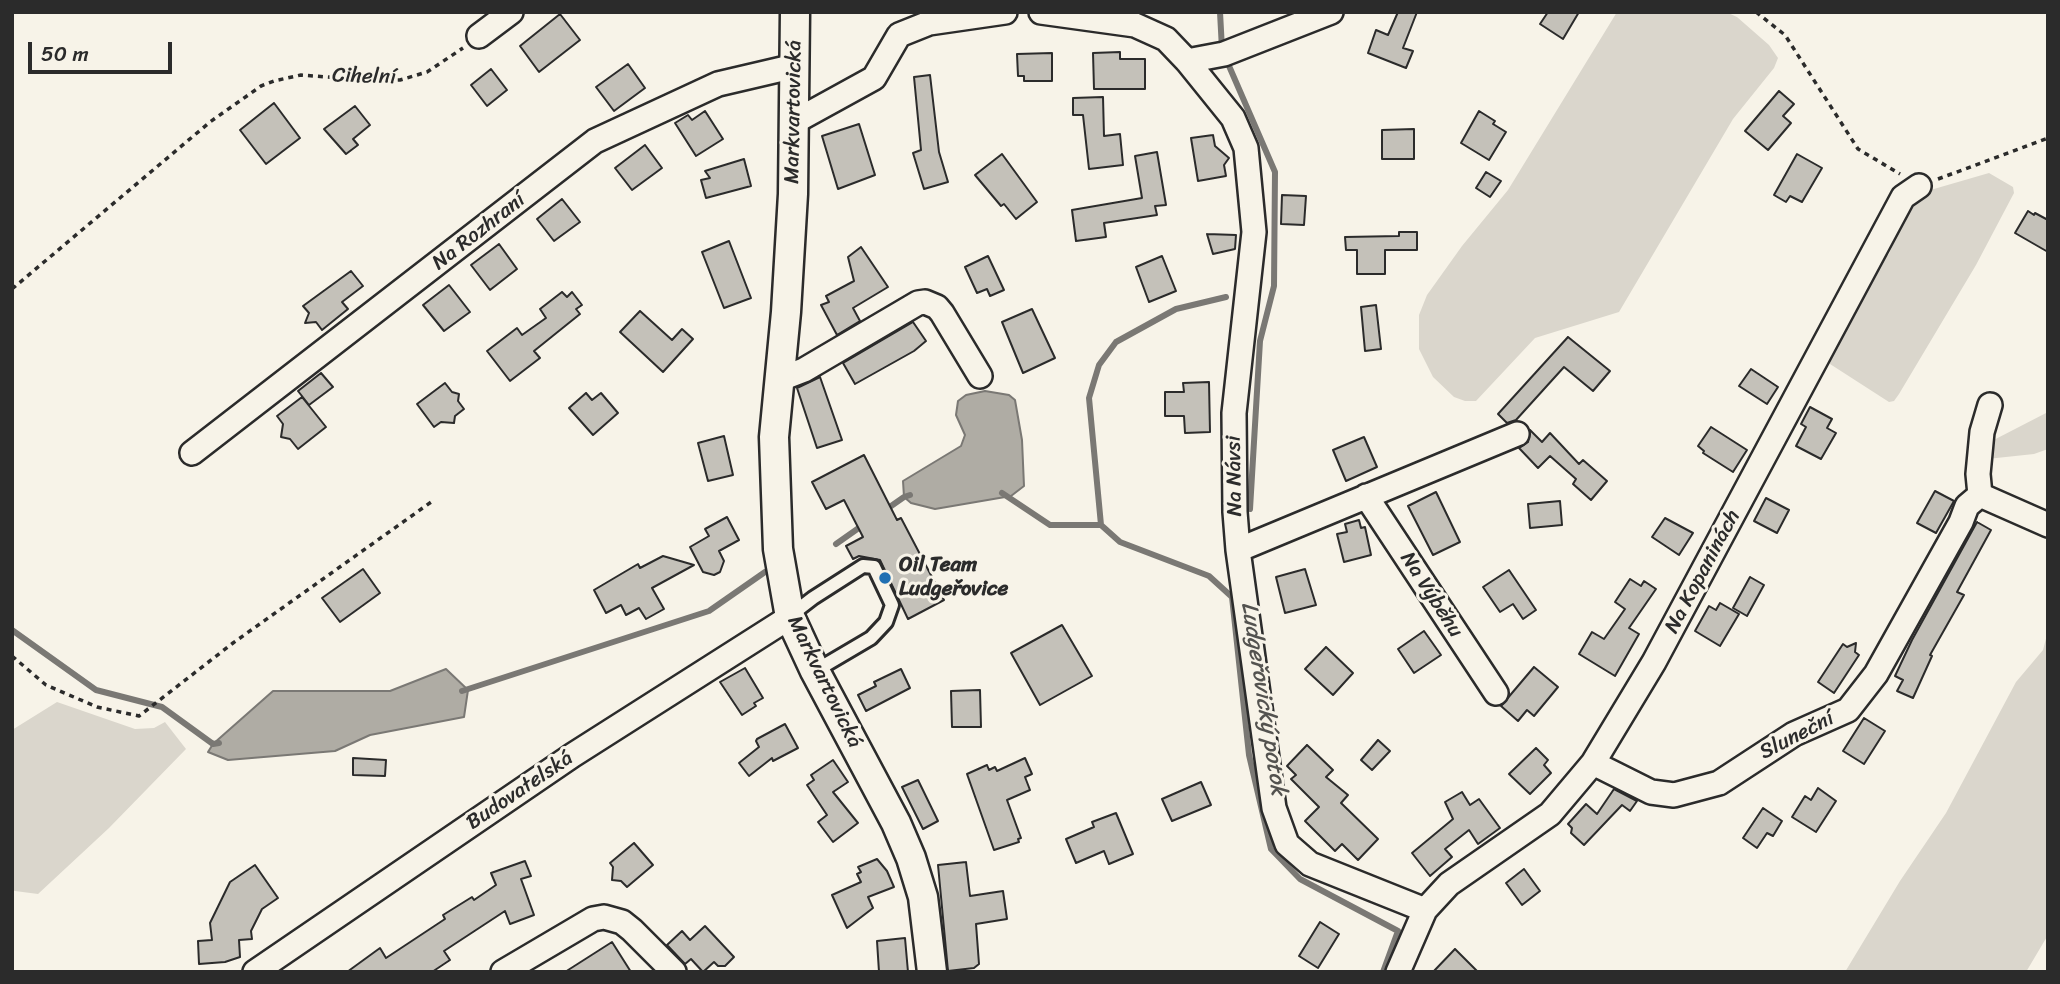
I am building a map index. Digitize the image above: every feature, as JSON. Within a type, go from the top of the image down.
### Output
[{"type":"street","points":[[479,36],[510,12]]},
{"type":"street","name":"Markvartovická","points":[[795,12],[794,122],[786,312],[774,437],[778,549],[790,617],[815,671],[896,823],[911,858],[923,897],[932,972]]},
{"type":"street","points":[[794,122],[874,78],[899,35],[929,23],[1005,12]]},
{"type":"street","name":"Na Návsi","points":[[1041,12],[1135,25],[1166,38],[1233,118],[1246,148],[1254,232],[1234,413],[1238,550],[1274,808],[1287,844],[1310,864],[1425,910]]},
{"type":"street","points":[[1187,61],[1224,54],[1331,12]]},
{"type":"street","name":"Na Rozhraní","points":[[192,453],[595,141],[718,84],[795,66]]},
{"type":"street","name":"Na Kopaninách","points":[[1425,910],[1449,884],[1550,814],[1593,763],[1654,662],[1903,197],[1919,186]]},
{"type":"street","points":[[778,380],[804,370],[918,303],[925,302],[937,307],[942,313],[980,376]]},
{"type":"street","points":[[1990,405],[1982,432],[1978,474],[1980,495],[2048,525]]},
{"type":"street","points":[[1238,550],[1517,434]]},
{"type":"street","name":"Sluneční","points":[[1593,763],[1651,792],[1674,795],[1719,783],[1794,734],[1848,710],[1876,674],[1961,522],[1967,506],[1980,495]]},
{"type":"street","name":"Na Výběhu","points":[[1366,496],[1496,693]]},
{"type":"street","name":"Budovatelská","points":[[256,972],[573,755],[790,617]]},
{"type":"street","points":[[1398,972],[1425,910]]},
{"type":"street","points":[[503,972],[593,919],[604,917],[622,922],[674,972]]},
{"type":"lane","points":[[790,617],[813,598],[863,566],[874,568],[892,605],[887,622],[871,638],[815,671]]},
{"type":"path","points":[[1756,12],[1785,35],[1858,149],[1919,186],[2048,138]]},
{"type":"path","name":"Cihelní","points":[[12,289],[244,95],[274,80],[302,75],[400,80],[438,66],[479,36]]},
{"type":"path","points":[[12,656],[46,685],[97,707],[139,716],[233,643],[434,500]]},
{"type":"shaded area","points":[[1617,12],[1726,12],[1737,17],[1769,45],[1778,58],[1774,68],[1733,119],[1619,312],[1535,338],[1476,401],[1454,397],[1433,377],[1419,349],[1419,315],[1427,295],[1462,246],[1508,190]]},
{"type":"shaded area","points":[[1989,173],[2013,187],[2014,193],[1976,265],[1899,394],[1894,401],[1889,402],[1830,364],[1829,358],[1884,258],[1889,254],[1910,205],[1927,191]]},
{"type":"shaded area","points":[[985,391],[1009,395],[1015,400],[1022,440],[1024,486],[1011,496],[935,509],[911,503],[904,497],[903,481],[961,446],[965,435],[956,415],[958,401],[966,395]]},
{"type":"shaded area","points":[[2048,412],[2048,449],[2034,454],[1987,459],[1984,445]]},
{"type":"shaded area","points":[[2048,631],[2048,935],[2026,972],[1845,972],[1900,881],[1946,813],[2016,682],[2043,650]]},
{"type":"shaded area","points":[[446,669],[468,690],[464,717],[370,735],[335,751],[228,760],[208,752],[213,744],[273,691],[390,691]]},
{"type":"shaded area","points":[[57,702],[135,729],[154,728],[165,722],[186,749],[109,828],[38,894],[15,891],[12,890],[12,730]]},
{"type":"building","points":[[1398,12],[1417,12],[1403,48],[1413,51],[1406,68],[1368,53],[1376,30],[1388,35]]},
{"type":"building","points":[[1548,12],[1579,12],[1563,39],[1540,24]]},
{"type":"building","points":[[560,14],[580,40],[539,72],[520,46]]},
{"type":"building","points":[[1120,52],[1120,59],[1145,59],[1145,89],[1094,89],[1093,53]]},
{"type":"building","points":[[1052,53],[1052,81],[1024,81],[1024,76],[1018,76],[1017,54]]},
{"type":"building","points":[[628,64],[645,88],[614,111],[596,87]]},
{"type":"building","points":[[491,69],[507,90],[487,106],[471,85]]},
{"type":"building","points":[[930,75],[939,152],[948,182],[924,189],[913,153],[921,150],[914,77]]},
{"type":"building","points":[[1779,91],[1794,104],[1783,116],[1791,123],[1768,150],[1745,131]]},
{"type":"building","points":[[1103,97],[1104,136],[1120,134],[1123,165],[1089,169],[1083,115],[1073,115],[1073,98]]},
{"type":"building","points":[[274,103],[300,138],[266,164],[240,130]]},
{"type":"building","points":[[355,106],[370,125],[353,139],[358,145],[346,154],[324,129]]},
{"type":"building","points":[[705,111],[723,139],[696,156],[675,123],[688,115],[692,120]]},
{"type":"building","points":[[1479,111],[1506,132],[1489,160],[1461,143]]},
{"type":"building","points":[[859,124],[875,175],[838,189],[822,136]]},
{"type":"building","points":[[1414,129],[1414,159],[1382,159],[1382,130]]},
{"type":"building","points":[[1213,135],[1215,146],[1229,158],[1224,165],[1226,176],[1198,181],[1191,138]]},
{"type":"building","points":[[645,145],[662,168],[632,190],[615,168]]},
{"type":"building","points":[[1157,152],[1166,205],[1155,206],[1157,215],[1104,223],[1106,237],[1076,241],[1072,210],[1142,198],[1135,156]]},
{"type":"building","points":[[1002,154],[1037,202],[1016,219],[1004,204],[1001,206],[975,175]]},
{"type":"building","points":[[1797,154],[1822,168],[1802,202],[1790,196],[1786,202],[1774,195]]},
{"type":"building","points":[[744,159],[751,186],[706,198],[701,180],[710,178],[705,171]]},
{"type":"building","points":[[1486,172],[1501,181],[1490,197],[1476,188]]},
{"type":"building","points":[[1282,195],[1306,196],[1304,225],[1281,224]]},
{"type":"building","points":[[562,199],[580,222],[554,241],[537,219]]},
{"type":"building","points":[[2028,211],[2048,220],[2048,252],[2015,233]]},
{"type":"building","points":[[1399,232],[1417,232],[1417,250],[1385,250],[1385,274],[1357,274],[1357,250],[1346,250],[1345,237],[1399,236]]},
{"type":"building","points":[[1207,234],[1236,235],[1235,249],[1213,254]]},
{"type":"building","points":[[729,241],[751,298],[724,308],[702,252]]},
{"type":"building","points":[[499,244],[517,269],[490,290],[471,265]]},
{"type":"building","points":[[861,247],[888,287],[853,308],[860,321],[837,335],[821,305],[829,302],[826,296],[854,281],[848,257]]},
{"type":"building","points":[[988,256],[1004,290],[990,296],[987,289],[977,293],[965,267]]},
{"type":"building","points":[[1162,256],[1176,291],[1149,302],[1136,267]]},
{"type":"building","points":[[351,271],[363,286],[342,302],[348,309],[322,330],[316,322],[305,323],[309,313],[303,306]]},
{"type":"building","points":[[449,285],[470,312],[444,331],[423,305]]},
{"type":"building","points":[[562,292],[567,297],[572,292],[582,305],[576,309],[580,314],[534,351],[540,358],[510,381],[487,351],[517,328],[522,335],[546,318],[540,309]]},
{"type":"building","points":[[1376,305],[1381,349],[1365,351],[1361,307]]},
{"type":"building","points":[[1032,309],[1055,358],[1023,373],[1002,322]]},
{"type":"building","points":[[640,311],[672,340],[682,329],[693,339],[663,372],[620,332]]},
{"type":"building","points":[[913,322],[926,341],[914,351],[855,384],[843,363]]},
{"type":"building","points":[[1568,337],[1610,371],[1593,391],[1564,367],[1516,420],[1507,423],[1498,414]]},
{"type":"building","points":[[1751,369],[1778,387],[1767,404],[1739,386]]},
{"type":"building","points":[[321,373],[333,387],[309,405],[298,391]]},
{"type":"building","points":[[820,377],[842,440],[817,448],[797,388]]},
{"type":"building","points":[[1209,382],[1210,432],[1185,433],[1184,416],[1165,416],[1165,392],[1184,392],[1183,383]]},
{"type":"building","points":[[445,383],[452,392],[459,394],[458,401],[464,409],[455,416],[454,423],[441,422],[434,427],[417,404]]},
{"type":"building","points":[[586,393],[592,400],[601,393],[618,413],[593,435],[569,408]]},
{"type":"building","points":[[302,397],[326,427],[298,449],[290,439],[281,437],[283,424],[277,416]]},
{"type":"building","points":[[1810,407],[1832,419],[1827,428],[1836,433],[1821,459],[1796,446],[1806,427],[1801,424]]},
{"type":"building","points":[[1711,427],[1747,450],[1733,472],[1703,453],[1698,446]]},
{"type":"building","points":[[1530,430],[1542,442],[1550,433],[1579,464],[1583,460],[1607,481],[1591,500],[1573,484],[1576,479],[1550,456],[1538,468],[1519,448],[1528,442]]},
{"type":"building","points":[[724,436],[733,475],[708,481],[698,443]]},
{"type":"building","points":[[1364,437],[1377,467],[1346,481],[1333,450]]},
{"type":"building","points":[[864,455],[897,520],[901,518],[944,600],[908,619],[880,560],[859,556],[853,559],[846,546],[863,537],[844,500],[826,509],[812,482]]},
{"type":"building","points":[[1935,491],[1954,501],[1936,533],[1917,523]]},
{"type":"building","points":[[1436,492],[1460,542],[1433,555],[1408,506]]},
{"type":"building","points":[[1766,498],[1789,510],[1777,533],[1754,521]]},
{"type":"building","points":[[1560,501],[1562,525],[1530,528],[1528,504]]},
{"type":"building","points":[[727,517],[739,540],[719,551],[724,561],[720,572],[714,575],[703,572],[690,547],[709,536],[705,529]]},
{"type":"building","points":[[1665,518],[1693,533],[1679,555],[1652,537]]},
{"type":"building","points":[[1359,520],[1361,528],[1365,527],[1371,555],[1344,562],[1337,534],[1347,532],[1345,524]]},
{"type":"building","points":[[1977,522],[1991,530],[1957,592],[1964,595],[1930,655],[1932,656],[1913,698],[1897,691],[1903,680],[1895,676]]},
{"type":"building","points":[[663,556],[694,565],[652,588],[664,609],[646,619],[639,608],[626,615],[621,605],[606,613],[594,590],[638,564],[640,568]]},
{"type":"building","points":[[363,569],[380,593],[340,622],[322,598]]},
{"type":"building","points":[[1305,569],[1316,605],[1285,613],[1276,577]]},
{"type":"building","points":[[1509,570],[1536,610],[1523,619],[1513,604],[1500,612],[1483,587]]},
{"type":"building","points":[[1750,577],[1764,585],[1747,616],[1733,608]]},
{"type":"building","points":[[1630,579],[1641,586],[1644,581],[1656,589],[1629,628],[1639,634],[1615,676],[1579,654],[1592,632],[1604,639],[1625,609],[1615,602]]},
{"type":"building","points":[[1720,603],[1739,614],[1720,646],[1695,631],[1709,606],[1716,610]]},
{"type":"building","points":[[1062,625],[1092,676],[1040,705],[1011,653]]},
{"type":"building","points":[[1424,631],[1441,655],[1414,673],[1398,649]]},
{"type":"building","points":[[1856,643],[1855,652],[1859,655],[1834,693],[1818,682],[1843,644],[1847,647]]},
{"type":"building","points":[[1326,647],[1353,673],[1333,695],[1305,669]]},
{"type":"building","points":[[1534,667],[1558,687],[1534,716],[1527,710],[1518,721],[1501,706]]},
{"type":"building","points":[[745,668],[763,698],[742,715],[720,682]]},
{"type":"building","points":[[901,669],[910,688],[866,711],[858,695],[876,686],[874,682]]},
{"type":"building","points":[[980,690],[981,727],[952,727],[951,691]]},
{"type":"building","points":[[1864,718],[1885,731],[1864,764],[1843,751]]},
{"type":"building","points":[[785,724],[798,748],[773,761],[772,758],[749,776],[739,763],[759,747],[757,739]]},
{"type":"building","points":[[1378,740],[1390,751],[1372,770],[1361,760]]},
{"type":"building","points":[[1307,745],[1333,770],[1326,777],[1348,795],[1341,803],[1378,839],[1358,860],[1342,844],[1335,851],[1305,821],[1319,807],[1291,779],[1296,775],[1287,766]]},
{"type":"building","points":[[1536,748],[1548,760],[1544,765],[1551,773],[1530,794],[1509,774]]},
{"type":"building","points":[[353,758],[386,760],[385,776],[353,775]]},
{"type":"building","points":[[1025,758],[1032,774],[1025,777],[1030,790],[1007,800],[1021,838],[1018,839],[1019,842],[994,850],[967,774],[987,765],[989,770],[995,767],[997,771]]},
{"type":"building","points":[[833,760],[848,782],[833,792],[858,823],[833,842],[818,822],[827,815],[807,785],[814,780],[811,775]]},
{"type":"building","points":[[918,780],[938,821],[923,829],[902,787]]},
{"type":"building","points":[[1201,782],[1211,805],[1172,821],[1162,799]]},
{"type":"building","points":[[1818,788],[1836,801],[1816,832],[1792,817],[1805,796],[1811,800]]},
{"type":"building","points":[[1614,789],[1637,801],[1630,811],[1622,805],[1584,845],[1571,833],[1572,828],[1568,824],[1586,804],[1597,814]]},
{"type":"building","points":[[1462,792],[1470,805],[1479,799],[1500,828],[1478,844],[1469,830],[1445,849],[1452,857],[1430,876],[1412,853],[1453,819],[1445,802]]},
{"type":"building","points":[[1763,808],[1782,821],[1773,836],[1767,833],[1757,848],[1743,838]]},
{"type":"building","points":[[1116,813],[1133,854],[1109,864],[1104,851],[1076,863],[1066,839],[1094,827],[1092,822]]},
{"type":"building","points":[[634,843],[653,865],[627,887],[621,881],[612,880],[613,867],[610,863]]},
{"type":"building","points":[[877,859],[887,871],[894,887],[868,897],[873,908],[847,928],[832,895],[861,882],[857,874],[861,872],[858,867]]},
{"type":"building","points":[[525,861],[531,876],[521,879],[534,915],[510,924],[505,911],[444,951],[450,960],[432,972],[347,972],[380,948],[386,958],[445,919],[443,915],[472,897],[474,900],[496,885],[491,873]]},
{"type":"building","points":[[966,862],[970,896],[1003,891],[1007,919],[976,924],[979,964],[974,968],[948,971],[938,865]]},
{"type":"building","points":[[255,865],[278,898],[262,909],[251,931],[252,939],[239,940],[240,957],[225,962],[199,964],[198,941],[212,940],[210,923],[230,882]]},
{"type":"building","points":[[1524,869],[1540,891],[1522,905],[1506,883]]},
{"type":"building","points":[[1320,922],[1339,934],[1318,968],[1299,956]]},
{"type":"building","points":[[705,926],[734,957],[725,966],[718,966],[714,962],[703,972],[691,959],[685,964],[667,945],[682,931],[690,940]]},
{"type":"building","points":[[905,938],[908,972],[879,972],[877,941]]},
{"type":"building","points":[[612,942],[631,972],[565,972]]},
{"type":"building","points":[[1455,949],[1478,972],[1433,972]]},
{"type":"waterway","name":"Ludgeřovický potok","points":[[1220,12],[1222,49]]},
{"type":"waterway","name":"Ludgeřovický potok","points":[[1226,59],[1275,172],[1274,286],[1260,341],[1250,509]]},
{"type":"waterway","points":[[1101,525],[1089,398],[1099,365],[1116,342],[1176,309],[1226,297]]},
{"type":"waterway","name":"Ludgeřovický potok","points":[[1002,493],[1050,525],[1101,525],[1120,542],[1209,576],[1232,597],[1249,755],[1271,849],[1300,879],[1398,931],[1383,972]]},
{"type":"waterway","points":[[884,511],[910,495]]},
{"type":"waterway","points":[[836,544],[863,525]]},
{"type":"waterway","points":[[462,691],[709,611],[765,572]]},
{"type":"waterway","points":[[12,630],[96,690],[162,707],[213,744],[219,743]]},
{"type":"place","name":"Oil Team Ludgeřovice","points":[[885,578]]}]
